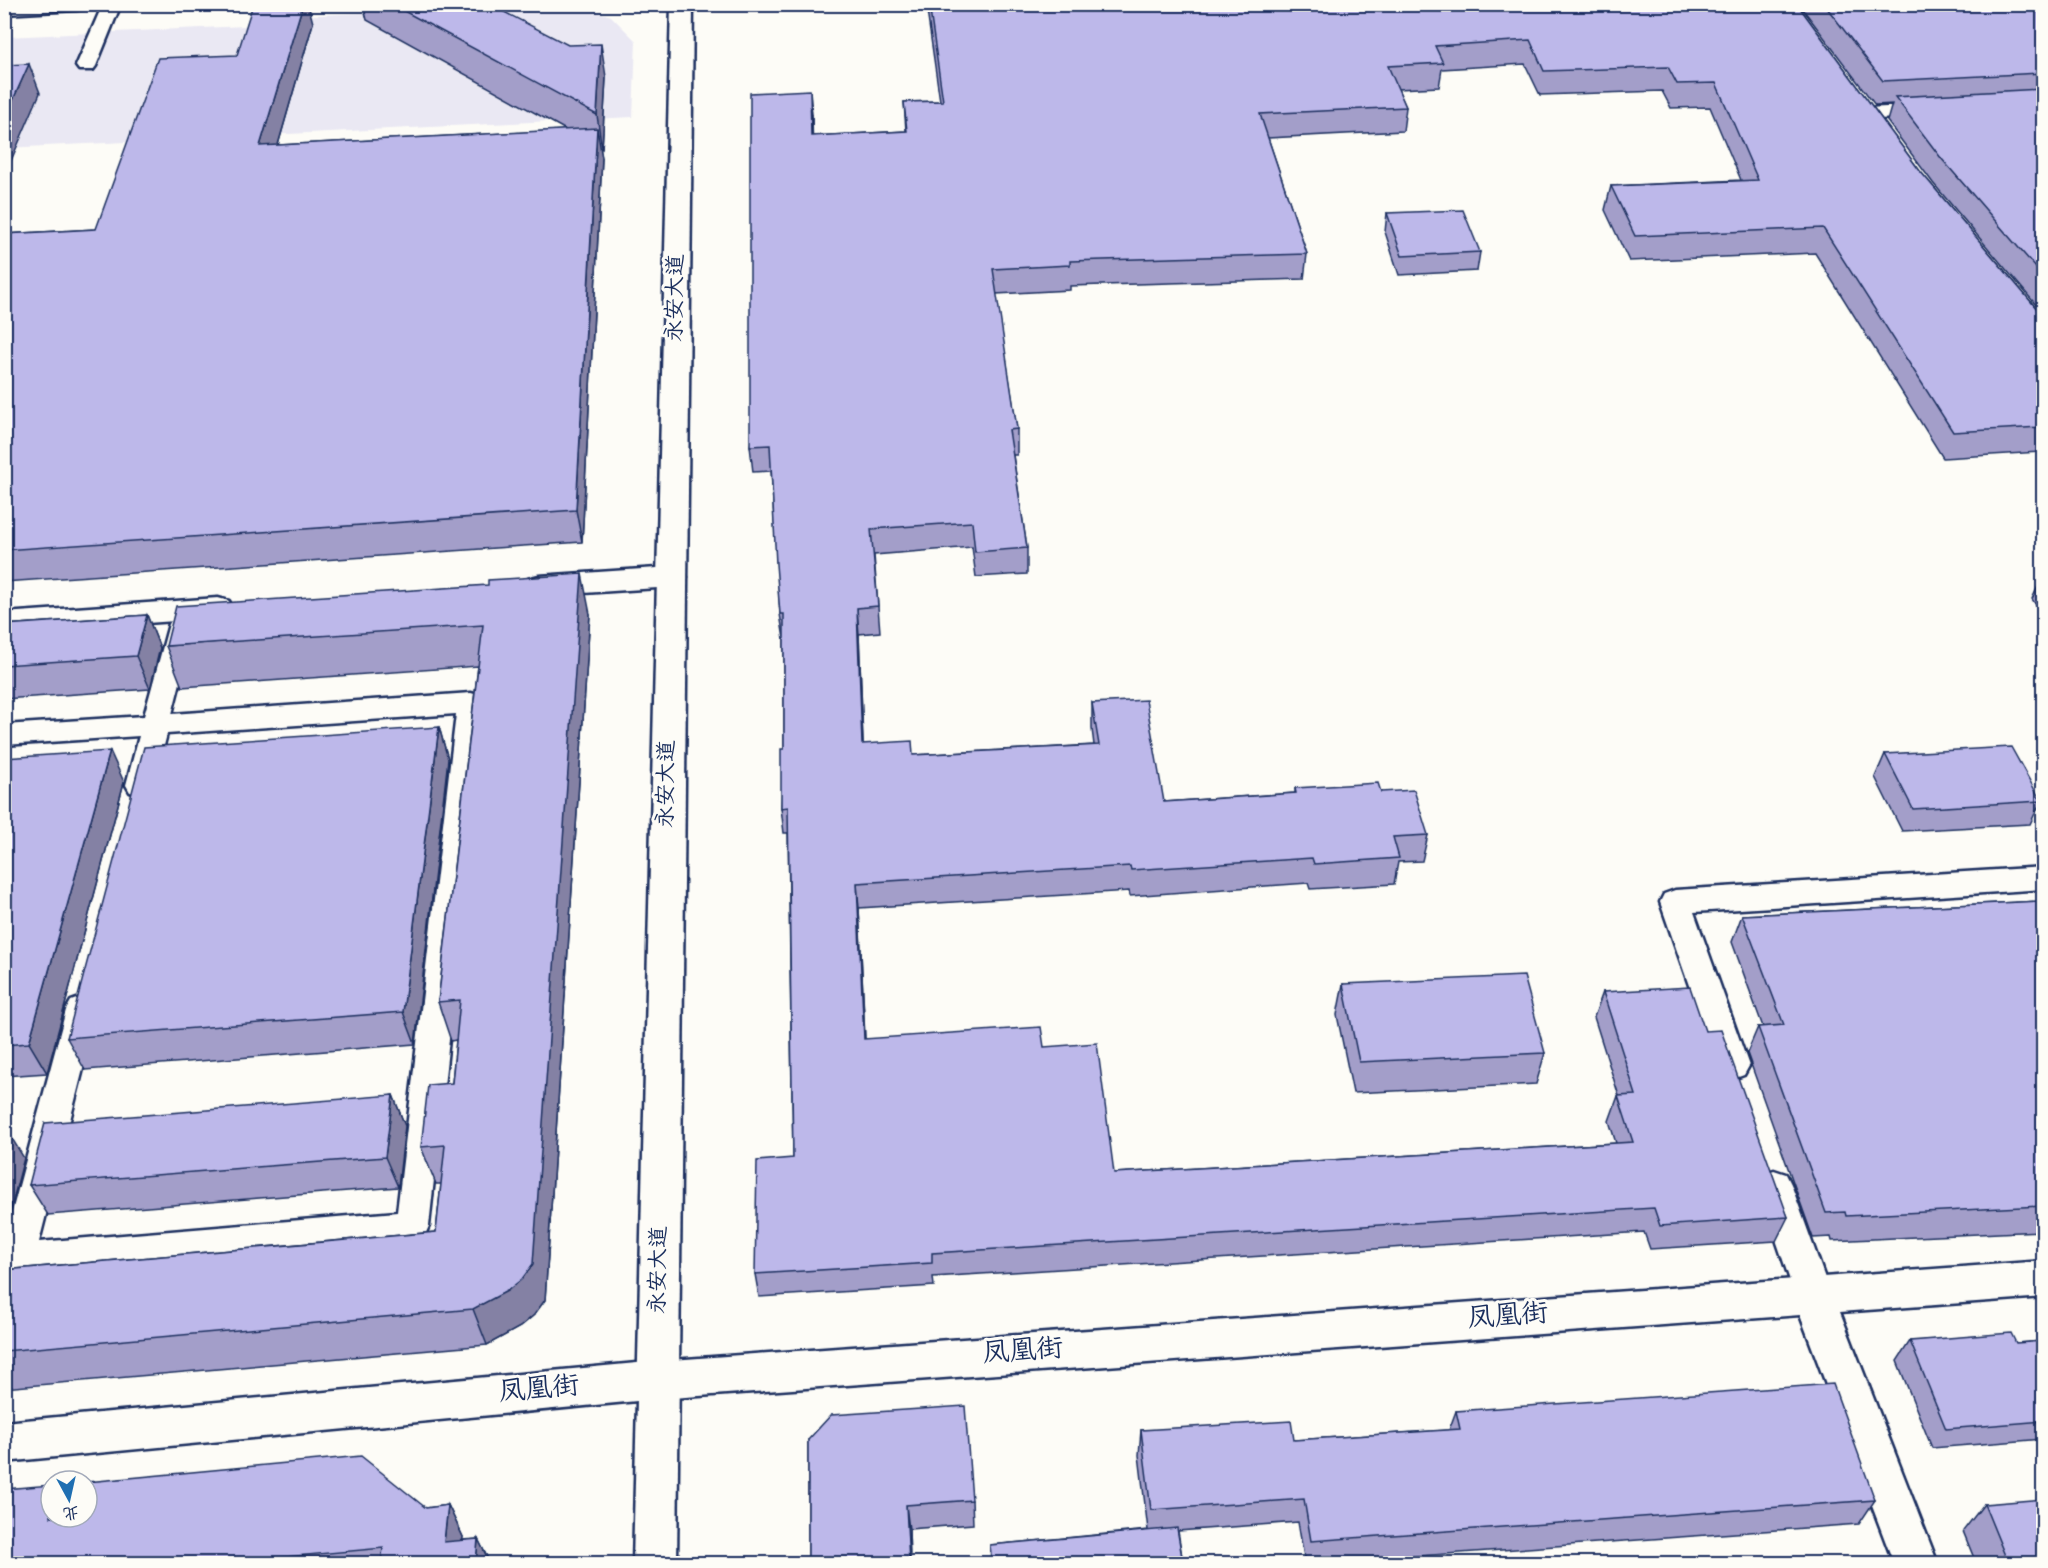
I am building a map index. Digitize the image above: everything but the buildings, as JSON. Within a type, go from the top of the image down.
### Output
[{"type":"street","points":[[4,8],[76,4]]},
{"type":"street","name":"永安大道","points":[[655,1563],[682,4]]},
{"type":"street","points":[[506,588],[672,577]]},
{"type":"street","points":[[4,623],[245,606]]},
{"type":"street","name":"凤凰街","points":[[4,1442],[658,1380],[2043,1279]]},
{"type":"street","points":[[1814,1295],[1916,1563]]},
{"type":"lane","points":[[86,66],[112,4]]},
{"type":"lane","points":[[1866,114],[1949,109]]},
{"type":"lane","points":[[135,806],[186,610]]},
{"type":"lane","points":[[4,735],[471,703],[412,1226],[11,1260]]},
{"type":"lane","points":[[1742,1093],[1675,902],[2043,878]]},
{"type":"lane","points":[[4,1310],[11,1260],[90,981]]},
{"type":"lane","points":[[1766,1161],[1814,1295]]},
{"type":"shaded area","points":[[573,4],[611,16],[636,41],[633,117],[5,148],[5,37],[245,26],[248,18]]}]
